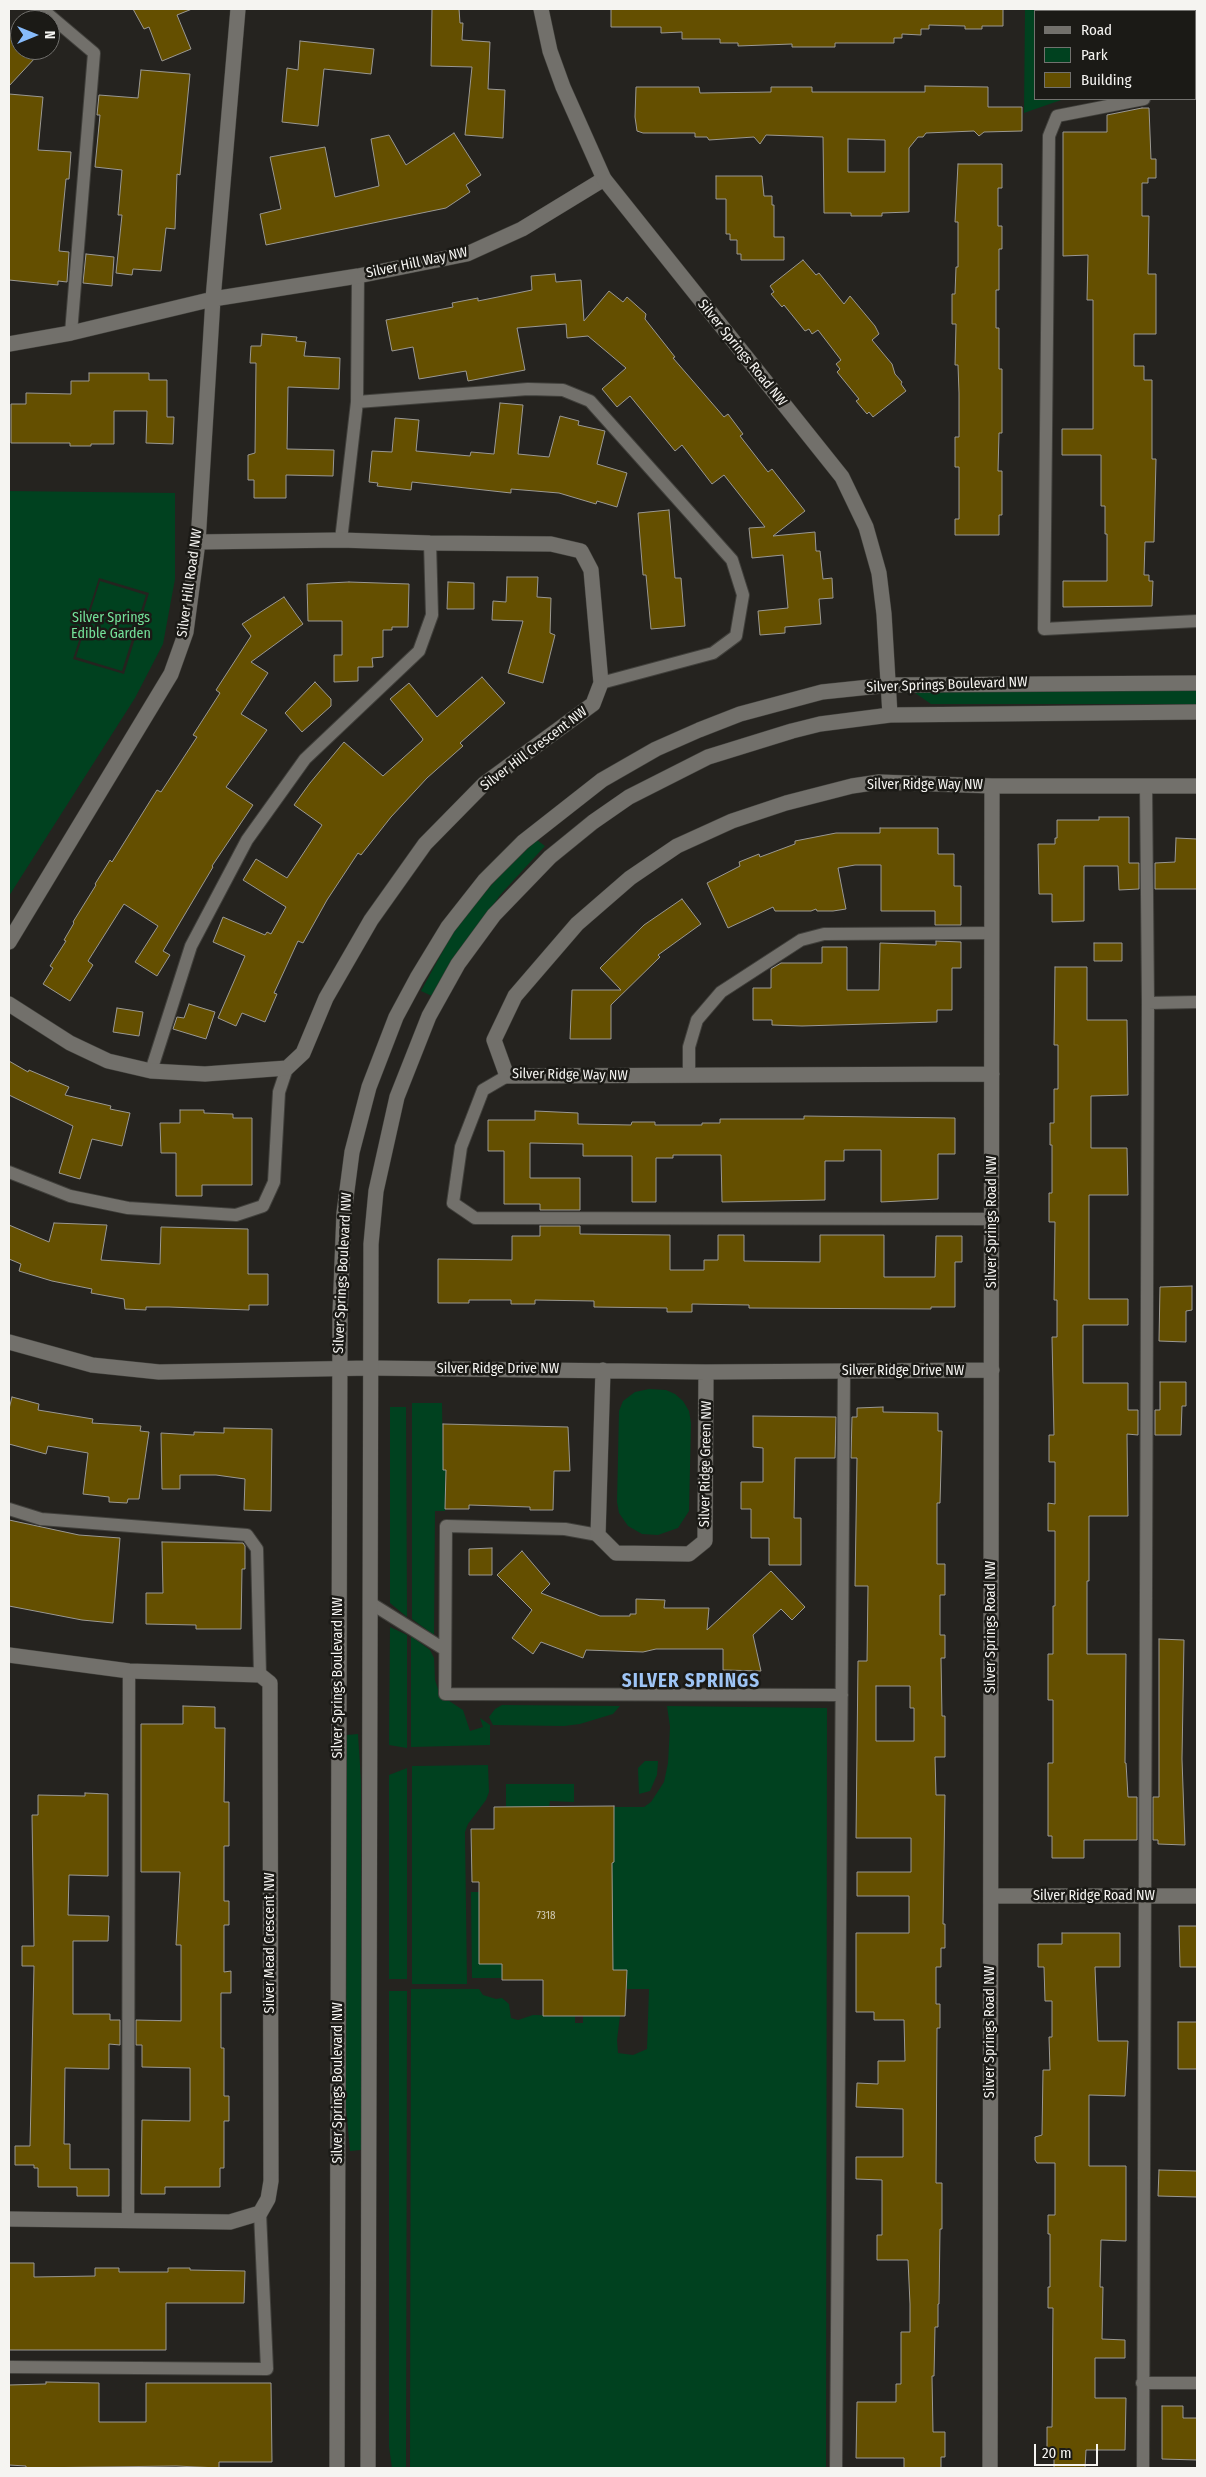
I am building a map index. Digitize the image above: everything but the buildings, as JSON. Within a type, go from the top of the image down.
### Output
[{"type":"street","points":[[213,298],[238,9]]},
{"type":"street","name":"Silver Springs Road NW","points":[[541,9],[550,51],[562,87],[604,180],[842,477],[866,527],[879,572],[884,614],[890,715]]},
{"type":"street","name":"Silver Hill Way NW","points":[[9,344],[71,334],[213,298],[358,276],[467,254],[522,229],[604,180]]},
{"type":"street","name":"Silver Hill Road NW","points":[[9,942],[171,674],[186,632],[198,542],[213,298]]},
{"type":"street","name":"Silver Hill Crescent NW","points":[[198,542],[341,540],[551,544],[581,551],[591,570],[601,683],[594,704],[484,784],[425,844],[370,920],[326,998],[303,1053],[287,1068]]},
{"type":"street","name":"Silver Springs Boulevard NW","points":[[337,2468],[339,1367],[344,1213],[352,1152],[369,1087],[396,1017],[448,927],[469,900],[523,842],[602,780],[656,749],[740,714],[822,692],[889,685],[1197,683]]},
{"type":"street","name":"Silver Springs Boulevard NW","points":[[368,2468],[372,1604],[371,1244],[374,1209],[384,1148],[397,1097],[429,1016],[458,964],[494,915],[550,857],[629,797],[663,778],[708,757],[744,744],[820,724],[890,715],[1197,712]]},
{"type":"street","name":"Silver Ridge Way NW","points":[[992,1074],[507,1076],[494,1040],[515,996],[577,924],[630,878],[677,846],[732,820],[786,803],[852,786],[879,782],[992,786],[1197,786]]},
{"type":"street","name":"Silver Springs Road NW","points":[[990,2468],[992,786]]},
{"type":"street","points":[[9,1004],[70,1043],[108,1061],[151,1071],[205,1074],[287,1068]]},
{"type":"street","name":"Silver Ridge Drive NW","points":[[9,1342],[92,1365],[159,1372],[339,1367],[706,1372],[992,1370]]},
{"type":"street","points":[[598,1535],[603,1370]]},
{"type":"street","name":"Silver Ridge Green NW","points":[[598,1535],[616,1553],[689,1554],[706,1541],[706,1372]]},
{"type":"street","points":[[9,1655],[129,1671],[260,1675]]},
{"type":"street","name":"Silver Mead Crescent NW","points":[[260,1675],[270,1683],[271,2180],[268,2199],[260,2213]]},
{"type":"street","name":"Silver Ridge Road NW","points":[[991,1896],[1197,1896]]},
{"type":"street","points":[[9,2219],[230,2222],[260,2213]]},
{"type":"lane","points":[[42,9],[94,53],[71,334]]},
{"type":"lane","points":[[1139,100],[1057,116],[1049,136],[1044,629],[1197,621]]},
{"type":"lane","points":[[341,540],[357,402],[358,276]]},
{"type":"lane","points":[[357,402],[528,389],[563,390],[590,401],[732,560],[743,595],[736,636],[713,653],[601,683]]},
{"type":"lane","points":[[151,1071],[191,946],[247,840],[305,759],[418,651],[432,615],[430,543]]},
{"type":"lane","points":[[1143,2468],[1148,1003],[1146,785]]},
{"type":"lane","points":[[689,1076],[689,1048],[697,1020],[721,992],[802,940],[824,934],[992,933]]},
{"type":"lane","points":[[1148,1003],[1197,1002]]},
{"type":"lane","points":[[9,1172],[70,1196],[128,1208],[236,1215],[263,1206],[274,1182],[279,1092],[287,1068]]},
{"type":"lane","points":[[507,1076],[483,1090],[461,1147],[453,1203],[475,1218],[992,1219]]},
{"type":"lane","points":[[836,2468],[844,1371]]},
{"type":"lane","points":[[9,1509],[40,1519],[247,1534],[258,1549],[260,1675]]},
{"type":"lane","points":[[598,1535],[565,1529],[446,1526],[445,1694],[842,1696]]},
{"type":"lane","points":[[372,1604],[444,1649]]},
{"type":"lane","points":[[128,2220],[129,1671]]},
{"type":"lane","points":[[9,2367],[267,2370],[260,2213]]},
{"type":"lane","points":[[1142,2383],[1197,2383]]},
{"type":"green space","points":[[1025,9],[1197,9],[1196,72],[1196,10],[1034,10],[1034,100],[1061,100],[1024,113]]},
{"type":"green space","points":[[9,491],[175,493],[175,579],[163,644],[135,698],[9,896]],"holes":[[[99,578],[149,593],[124,674],[73,659]]]},
{"type":"green space","name":"Silver Springs Edible Garden","points":[[100,581],[146,595],[122,671],[76,657]]},
{"type":"green space","points":[[1197,690],[1197,704],[931,704],[915,693],[916,692]]},
{"type":"green space","points":[[537,840],[545,846],[501,894],[472,934],[432,996],[421,991],[451,936],[478,900],[506,869]]},
{"type":"green space","points":[[649,1389],[666,1390],[675,1394],[683,1401],[689,1411],[691,1423],[689,1511],[678,1528],[658,1535],[642,1534],[628,1526],[619,1513],[617,1502],[619,1411],[623,1401],[635,1392]]},
{"type":"green space","points":[[412,1403],[442,1403],[443,1470],[446,1470],[445,1511],[435,1511],[434,1635],[412,1619]]},
{"type":"green space","points":[[390,1407],[406,1407],[407,1617],[390,1603]]},
{"type":"green space","points":[[390,1627],[407,1635],[407,1748],[389,1745]]},
{"type":"green space","points":[[411,1636],[430,1650],[434,1658],[435,1680],[440,1695],[463,1710],[470,1731],[483,1727],[480,1718],[490,1725],[490,1745],[411,1747]]},
{"type":"green space","points":[[502,1705],[620,1706],[613,1714],[580,1724],[564,1726],[493,1725],[489,1717],[495,1709]]},
{"type":"green space","points":[[667,1706],[827,1708],[826,2468],[410,2468],[411,1989],[479,1989],[483,1995],[496,1999],[502,1998],[509,2004],[511,2018],[518,2020],[533,2015],[575,2016],[575,2023],[583,2023],[583,2016],[620,2016],[617,2040],[618,2053],[633,2055],[647,2049],[649,1989],[627,1989],[627,1970],[585,1970],[613,1940],[612,1883],[607,1863],[614,1862],[614,1807],[644,1807],[651,1802],[664,1782],[668,1763],[670,1727]]},
{"type":"green space","points":[[358,1734],[361,1781],[361,2150],[350,2151],[346,2107],[347,1735]]},
{"type":"green space","points":[[645,1761],[658,1761],[657,1775],[650,1791],[639,1794],[638,1768]]},
{"type":"green space","points":[[488,1765],[489,1792],[486,1800],[468,1824],[465,1832],[467,1984],[412,1984],[412,1766]]},
{"type":"green space","points":[[407,1768],[407,1979],[389,1979],[389,1775]]},
{"type":"green space","points":[[506,1784],[574,1784],[574,1802],[550,1801],[549,1807],[506,1807]]},
{"type":"green space","points":[[471,1892],[479,1892],[479,1964],[502,1964],[502,1978],[472,1978]]},
{"type":"green space","points":[[389,1991],[407,1991],[406,2468],[392,2468],[389,2447]]},
{"type":"district","name":"SILVER SPRINGS","points":[[691,1682]]}]
